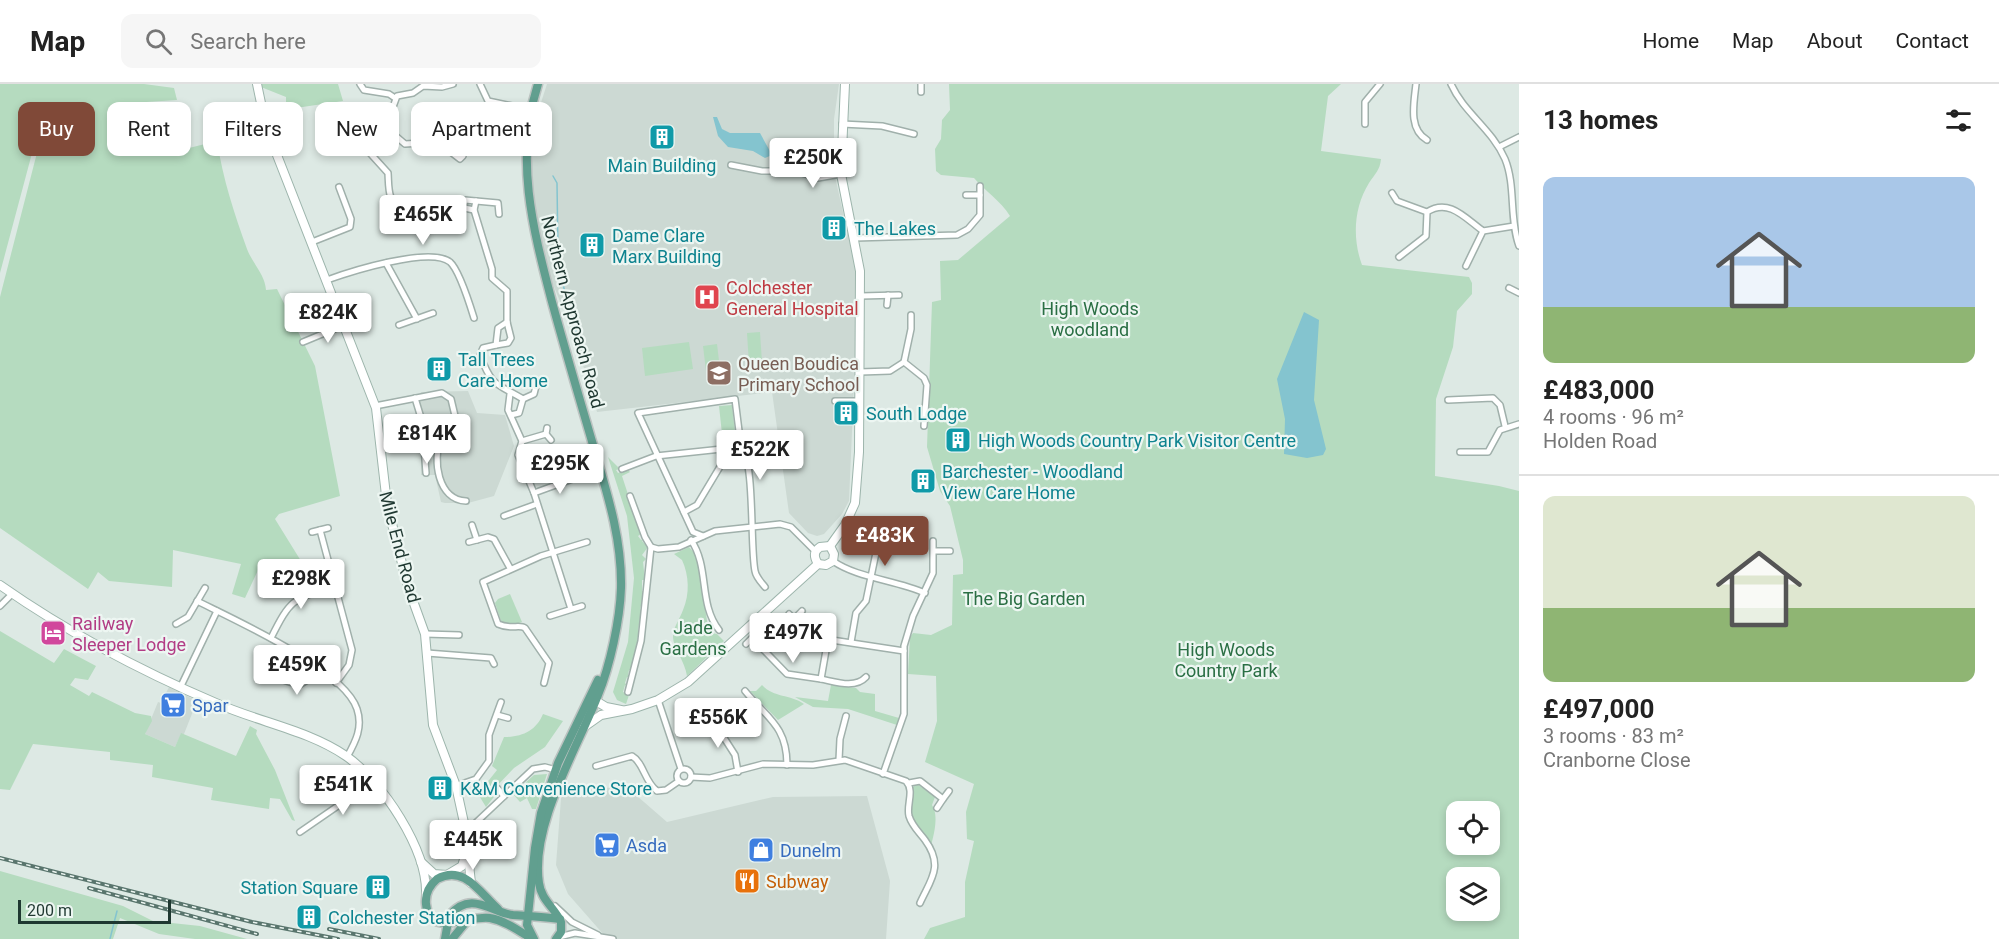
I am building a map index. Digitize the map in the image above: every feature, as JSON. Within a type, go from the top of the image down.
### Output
[{"type":"main road","name":"Northern Approach Road","points":[[533,102],[538,84]]},
{"type":"main road","name":"Northern Approach Road","points":[[527,156],[531,220],[600,469],[619,551],[621,590],[611,652],[547,818],[538,866],[538,883]]},
{"type":"main road","name":"Northern Approach Road","points":[[528,916],[537,835],[555,770],[582,715],[591,706]]},
{"type":"main road","points":[[442,929],[426,908],[426,896],[435,881],[447,875],[460,876],[471,883],[498,909]]},
{"type":"main road","points":[[452,939],[468,919],[476,904],[471,883]]},
{"type":"main road","points":[[538,883],[544,899],[560,919],[562,927],[557,938]]},
{"type":"main road","points":[[442,929],[456,909],[476,904],[518,915],[560,919]]},
{"type":"main road","points":[[518,915],[527,910],[530,904]]},
{"type":"main road","points":[[528,916],[528,929],[533,939]]},
{"type":"main road","points":[[442,929],[468,919],[481,917],[499,920],[533,939]]},
{"type":"street","name":"Mile End Road","points":[[257,84],[266,126],[375,406],[387,504],[408,587],[425,634],[433,725],[456,786],[466,832],[471,883]]},
{"type":"street","points":[[360,84],[364,90],[389,94],[395,98]]},
{"type":"street","points":[[395,98],[423,86],[442,87],[453,84]]},
{"type":"street","points":[[480,84],[489,101],[494,102]]},
{"type":"street","points":[[815,551],[820,547],[830,546],[845,525],[855,503],[859,452],[861,296],[855,238],[841,174],[846,84]]},
{"type":"street","points":[[921,84],[921,92]]},
{"type":"street","points":[[1365,124],[1365,102],[1380,84]]},
{"type":"street","points":[[1416,84],[1414,118],[1420,134],[1427,140]]},
{"type":"street","points":[[1451,84],[1461,103],[1486,129],[1499,147],[1509,173],[1514,226],[1519,246]]},
{"type":"street","points":[[395,98],[395,102]]},
{"type":"street","points":[[842,124],[882,126],[914,134]]},
{"type":"street","points":[[1499,147],[1519,137]]},
{"type":"street","points":[[454,138],[460,144],[463,156],[460,159],[438,142],[454,138]]},
{"type":"street","points":[[373,156],[388,173],[387,188],[398,208],[404,211],[427,202],[439,208],[450,206],[474,210]]},
{"type":"street","points":[[731,165],[762,171],[795,171],[818,178],[841,174]]},
{"type":"street","points":[[855,238],[957,235],[977,221],[980,215],[980,186]]},
{"type":"street","points":[[312,242],[350,227],[351,219],[339,187]]},
{"type":"street","points":[[1392,193],[1395,202],[1427,212],[1442,205],[1450,207],[1483,231],[1514,226]]},
{"type":"street","points":[[966,195],[980,195]]},
{"type":"street","points":[[462,207],[465,200],[498,203],[499,214]]},
{"type":"street","points":[[476,201],[474,210],[492,269],[492,278],[507,291],[510,341],[483,348],[480,355],[489,378],[510,394],[523,399],[534,394],[536,386]]},
{"type":"street","points":[[1399,257],[1426,237],[1427,212]]},
{"type":"street","points":[[1466,266],[1472,258],[1483,231]]},
{"type":"street","points":[[1407,252],[1413,259]]},
{"type":"street","points":[[327,280],[354,270],[386,263],[432,258],[451,263],[474,318]]},
{"type":"street","points":[[386,263],[417,319]]},
{"type":"street","points":[[1509,288],[1519,293]]},
{"type":"street","points":[[887,305],[888,295]]},
{"type":"street","points":[[861,296],[899,295]]},
{"type":"street","points":[[399,325],[433,313]]},
{"type":"street","points":[[860,372],[890,371],[904,362],[911,329],[911,315]]},
{"type":"street","points":[[496,345],[498,328],[507,321]]},
{"type":"street","points":[[303,342],[344,325]]},
{"type":"street","points":[[904,362],[924,378],[927,385],[924,426]]},
{"type":"street","points":[[375,406],[441,393],[447,395],[454,404],[456,420],[441,439],[438,467],[443,489],[456,501],[466,501]]},
{"type":"street","points":[[510,394],[508,410],[522,441],[518,455],[534,493],[571,609]]},
{"type":"street","points":[[415,398],[422,421],[426,473]]},
{"type":"street","points":[[1448,400],[1493,398],[1500,405],[1505,426]]},
{"type":"street","points":[[511,415],[519,412],[523,399]]},
{"type":"street","points":[[703,536],[693,532],[638,417],[640,411],[735,399],[741,447],[745,451],[755,572],[765,587]]},
{"type":"street","points":[[1462,400],[1463,408]]},
{"type":"street","points":[[835,401],[859,401]]},
{"type":"street","points":[[1460,452],[1488,452],[1493,447],[1496,434],[1505,426],[1519,424]]},
{"type":"street","points":[[522,441],[546,431],[551,440]]},
{"type":"street","points":[[622,469],[656,456],[778,443]]},
{"type":"street","points":[[684,512],[697,505],[721,465],[720,449]]},
{"type":"street","points":[[534,493],[600,469]]},
{"type":"street","points":[[628,692],[641,641],[651,547],[630,496]]},
{"type":"street","points":[[504,516],[537,504]]},
{"type":"street","points":[[651,547],[672,549],[703,536],[780,524],[791,527],[815,551],[818,564]]},
{"type":"street","points":[[472,525],[477,540]]},
{"type":"street","points":[[312,532],[328,528]]},
{"type":"street","points":[[321,530],[352,650],[349,665],[336,683]]},
{"type":"street","points":[[869,532],[885,531]]},
{"type":"street","points":[[851,642],[853,621],[856,613],[864,606],[872,575],[878,543],[877,532]]},
{"type":"street","points":[[469,542],[488,537],[494,538],[510,568]]},
{"type":"street","points":[[690,540],[702,564],[708,609],[719,630]]},
{"type":"street","points":[[883,774],[904,714],[904,651],[908,631],[933,573],[933,541]]},
{"type":"street","points":[[553,679],[545,680],[549,663],[525,628],[509,629],[498,624],[483,582],[503,574],[510,568],[587,542]]},
{"type":"street","points":[[830,546],[834,554],[833,561]]},
{"type":"street","points":[[934,551],[950,551]]},
{"type":"street","points":[[833,561],[855,573],[902,583],[925,593]]},
{"type":"street","points":[[583,728],[601,715],[658,700],[688,682],[818,564],[826,565],[833,561]]},
{"type":"street","points":[[0,585],[101,648],[180,688],[317,741],[347,757],[374,780],[400,819],[421,862],[429,872],[447,875],[462,866],[467,845]]},
{"type":"street","points":[[271,638],[290,604],[299,597],[335,586]]},
{"type":"street","points":[[176,624],[188,617],[205,588]]},
{"type":"street","points":[[0,606],[12,594]]},
{"type":"street","points":[[197,601],[271,638],[317,668],[351,697],[359,718],[357,740],[347,757]]},
{"type":"street","points":[[550,616],[582,606]]},
{"type":"street","points":[[180,688],[218,611]]},
{"type":"street","points":[[802,611],[791,616],[807,634],[904,651]]},
{"type":"street","points":[[746,644],[757,633]]},
{"type":"street","points":[[425,634],[459,635]]},
{"type":"street","points":[[752,638],[787,674],[863,685],[866,676]]},
{"type":"street","points":[[821,679],[828,639]]},
{"type":"street","points":[[487,650],[487,658]]},
{"type":"street","points":[[427,653],[487,658],[495,660],[494,664]]},
{"type":"street","points":[[264,674],[299,685],[309,679],[317,668]]},
{"type":"street","points":[[745,691],[777,724],[787,746],[787,765]]},
{"type":"street","points":[[658,700],[681,769]]},
{"type":"street","points":[[456,786],[476,779],[489,761],[489,735],[501,702]]},
{"type":"street","points":[[750,708],[755,703]]},
{"type":"street","points":[[591,706],[626,710]]},
{"type":"street","points":[[591,706],[601,715]]},
{"type":"street","points":[[497,715],[508,718]]},
{"type":"street","points":[[839,760],[840,739],[846,725],[846,716]]},
{"type":"street","points":[[711,719],[735,754],[738,772]]},
{"type":"street","points":[[466,832],[533,769],[561,768],[573,751]]},
{"type":"street","points":[[602,773],[599,766],[632,756],[637,760],[648,784],[657,791],[666,790],[679,781],[687,782],[691,777]]},
{"type":"street","points":[[691,777],[710,778],[764,764],[787,765],[839,760],[909,783],[920,781],[943,799]]},
{"type":"street","points":[[681,769],[688,769],[691,777]]},
{"type":"street","points":[[679,781],[677,774],[681,769]]},
{"type":"street","points":[[300,832],[374,780]]},
{"type":"street","points":[[909,783],[910,821],[925,841],[934,865],[933,880],[920,903]]},
{"type":"street","points":[[497,788],[504,796]]},
{"type":"street","points":[[937,808],[949,791]]},
{"type":"street","points":[[421,862],[426,896]]},
{"type":"street","points":[[538,883],[546,898],[572,922]]},
{"type":"street","points":[[925,893],[932,896]]},
{"type":"street","points":[[560,919],[572,922],[598,935]]},
{"type":"street","points":[[557,938],[571,933],[598,935],[613,939]]},
{"type":"shaded area","name":"Colchester General Hospital","points":[[547,84],[839,84],[834,119],[834,172],[855,266],[856,338],[849,501],[842,514],[824,534],[817,536],[808,533],[789,513],[772,392],[597,412],[574,335],[547,270],[537,224],[531,170],[533,156],[552,156],[552,102],[541,102]]},
{"type":"shaded area","points":[[468,391],[477,413],[505,415],[514,446],[494,496],[468,503],[445,503],[441,502],[435,475],[421,475],[421,434],[416,403],[421,392]]},
{"type":"shaded area","points":[[169,687],[197,701],[184,734],[181,734],[175,747],[145,734],[158,702],[161,703]]},
{"type":"shaded area","points":[[562,785],[629,789],[667,822],[773,797],[867,796],[890,881],[886,939],[617,939],[604,935],[568,894],[556,865]]},
{"type":"green space","points":[[0,84],[144,84],[174,88],[177,100],[107,102],[107,156],[191,156],[191,148],[203,144],[203,156],[220,156],[229,196],[249,254],[263,279],[266,290],[277,289],[315,366],[340,496],[279,514],[275,519],[301,561],[282,573],[259,568],[245,598],[232,594],[241,564],[173,550],[172,587],[109,581],[98,572],[88,589],[0,528],[0,297],[36,156],[95,156],[95,102],[18,102],[18,156],[31,156],[0,273]]},
{"type":"green space","points":[[261,84],[338,84],[343,101],[315,102],[315,105],[303,107],[303,102],[286,102],[286,97],[261,87]]},
{"type":"green space","name":"High Woods Country Park","points":[[949,84],[1341,84],[1328,96],[1321,151],[1381,159],[1360,202],[1356,223],[1357,244],[1362,265],[1469,277],[1472,283],[1472,294],[1457,311],[1453,347],[1436,399],[1435,476],[1519,491],[1519,939],[924,939],[930,928],[965,917],[965,882],[974,841],[967,839],[966,812],[974,784],[925,762],[937,721],[936,676],[908,674],[910,637],[913,633],[931,635],[952,625],[953,575],[963,574],[963,560],[950,506],[940,491],[927,447],[932,302],[941,300],[940,261],[958,260],[1010,216],[974,178],[941,175],[936,171],[935,149],[941,139],[942,120],[950,110]]},
{"type":"green space","points":[[760,332],[762,363],[749,364],[747,333]]},
{"type":"green space","points":[[689,342],[693,369],[645,376],[642,348]]},
{"type":"green space","points":[[717,344],[720,369],[706,371],[703,346]]},
{"type":"green space","points":[[732,405],[736,441],[723,443],[719,406]]},
{"type":"green space","points":[[608,457],[620,469],[616,470],[618,473],[628,470],[630,472],[622,476],[641,534],[638,536],[641,540],[644,539],[642,541],[648,547],[642,555],[646,559],[643,562],[645,580],[642,580],[642,591],[645,592],[640,609],[641,624],[639,624],[638,632],[640,635],[638,635],[633,671],[629,670],[628,675],[631,678],[627,677],[625,683],[628,686],[625,685],[623,692],[629,695],[626,704],[617,700],[613,692],[628,642],[634,578],[627,516]]},
{"type":"green space","name":"Jade Gardens","points":[[689,547],[697,556],[708,627],[712,633],[717,634],[724,641],[687,676],[675,646],[673,633],[685,604],[688,591],[687,578],[682,560],[674,554]]},
{"type":"green space","points":[[510,594],[522,622],[509,626],[501,621],[495,603],[498,599]]},
{"type":"green space","points":[[0,631],[54,663],[64,649],[96,666],[88,680],[75,678],[70,685],[89,696],[92,692],[135,713],[151,716],[152,721],[145,734],[175,747],[181,733],[236,756],[250,726],[257,730],[256,734],[275,770],[295,821],[292,820],[280,799],[270,798],[269,809],[211,800],[213,788],[152,777],[153,765],[110,760],[110,752],[33,744],[10,790],[0,789]]},
{"type":"green space","points":[[762,685],[772,692],[804,704],[778,720],[750,691],[756,691]]},
{"type":"green space","points":[[831,685],[856,688],[860,692],[875,694],[875,711],[899,718],[897,725],[848,709],[813,707],[795,697],[828,701]]},
{"type":"green space","points":[[543,714],[563,721],[545,747],[514,768],[494,789],[497,793],[486,807],[478,794],[497,770],[492,766],[504,737],[528,732]]},
{"type":"green space","points":[[547,774],[536,809],[532,809],[527,798],[520,802],[513,794],[534,775]]},
{"type":"green space","points":[[917,784],[935,797],[932,805],[935,825],[931,846],[910,814],[913,787]]},
{"type":"green space","points":[[0,871],[123,906],[153,921],[200,926],[247,939],[195,939],[159,934],[120,918],[113,939],[0,939]]},
{"type":"water","points":[[713,117],[717,117],[722,129],[730,133],[760,133],[772,155],[765,158],[753,151],[728,147],[718,136]]},
{"type":"water","points":[[1304,312],[1319,320],[1314,400],[1326,449],[1323,455],[1307,458],[1284,454],[1285,419],[1277,379]]},
{"type":"waterway","points":[[553,176],[557,183],[558,253]]},
{"type":"waterway","points":[[560,274],[579,342]]},
{"type":"waterway","points":[[110,939],[117,911]]},
{"type":"railway","points":[[0,858],[252,922],[338,939]]},
{"type":"railway","points":[[89,888],[257,934]]},
{"type":"railway","points":[[329,929],[379,939]]},
{"type":"place","name":"Main Building","points":[[662,137]]},
{"type":"place","name":"The Lakes","points":[[834,228]]},
{"type":"place","name":"Dame Clare Marx Building","points":[[592,245]]},
{"type":"place","name":"Colchester General Hospital","points":[[707,297]]},
{"type":"place","name":"Tall Trees Care Home","points":[[439,369]]},
{"type":"place","name":"Queen Boudica Primary School","points":[[719,373]]},
{"type":"place","name":"South Lodge","points":[[846,413]]},
{"type":"place","name":"High Woods Country Park Visitor Centre","points":[[958,440]]},
{"type":"place","name":"Barchester - Woodland View Care Home","points":[[923,481]]},
{"type":"place","name":"Railway Sleeper Lodge","points":[[53,633]]},
{"type":"place","name":"Spar","points":[[173,705]]},
{"type":"place","name":"K&M Convenience Store","points":[[440,788]]},
{"type":"place","name":"Asda","points":[[607,845]]},
{"type":"place","name":"Dunelm","points":[[761,850]]},
{"type":"place","name":"Subway","points":[[747,881]]},
{"type":"place","name":"Station Square","points":[[378,887]]},
{"type":"place","name":"Colchester Station","points":[[309,917]]},
{"type":"park label","name":"High Woods woodland","points":[[1090,318]]},
{"type":"park label","name":"The Big Garden","points":[[1024,598]]}]
